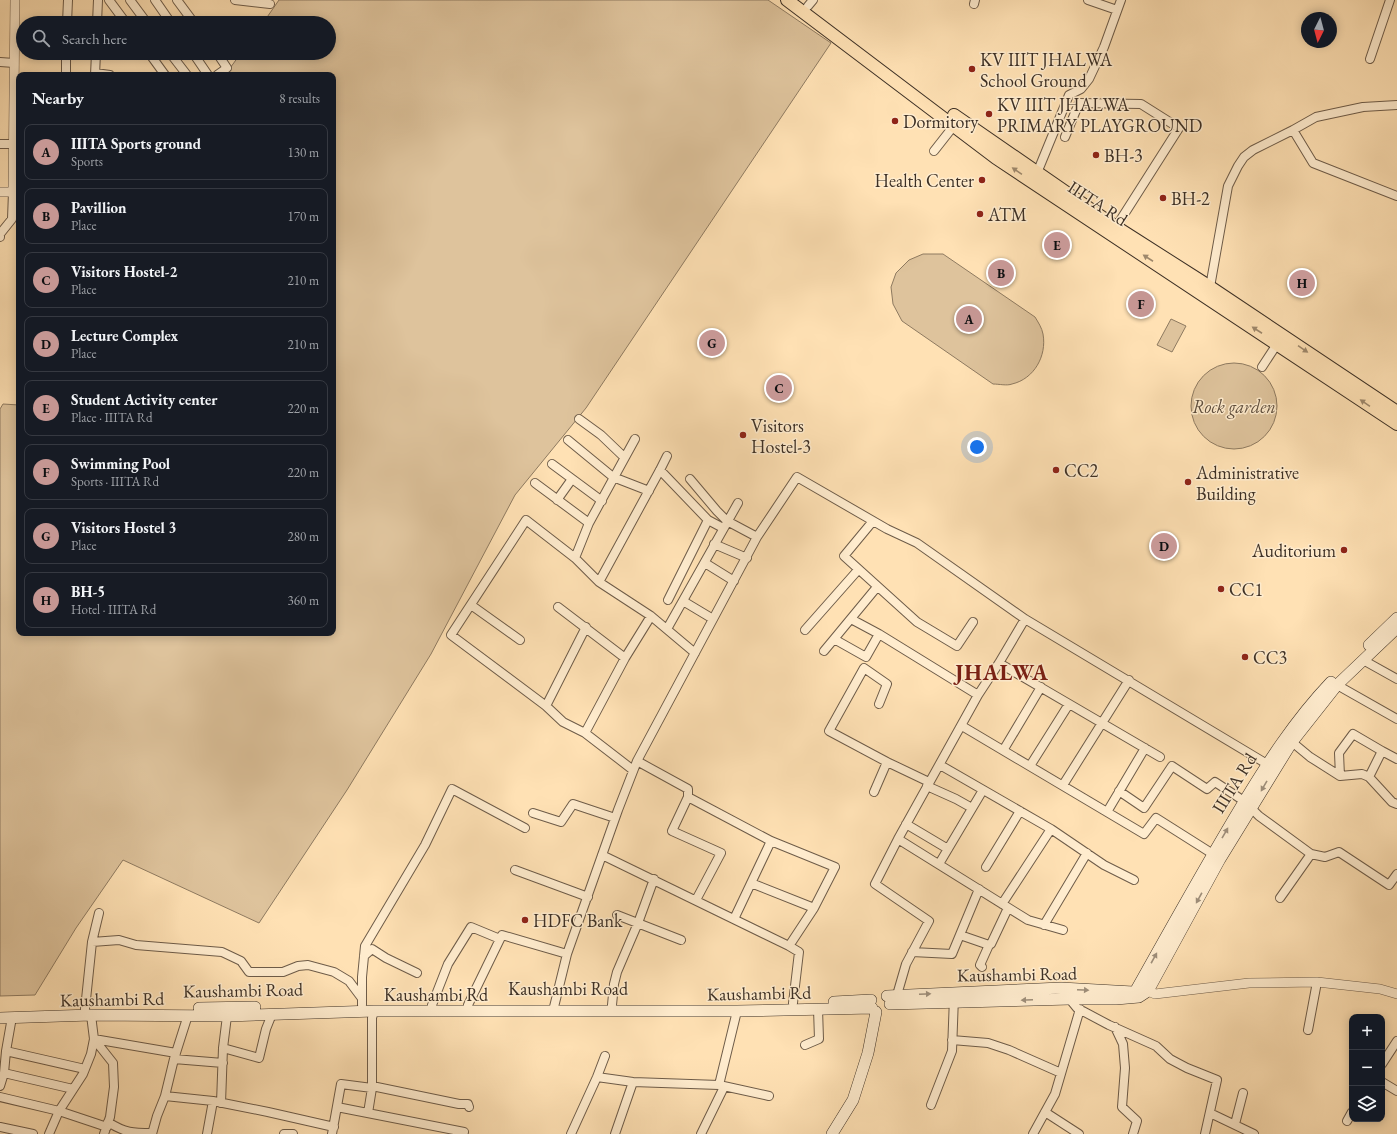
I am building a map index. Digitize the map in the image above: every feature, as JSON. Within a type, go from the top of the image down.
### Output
[{"type":"main road","name":"IIITA Rd","points":[[787,0],[1034,177],[1113,230],[1206,288],[1397,424]]},
{"type":"main road","name":"IIITA Rd","points":[[806,2],[956,122]]},
{"type":"main road","name":"IIITA Rd","points":[[1280,340],[1397,412]]},
{"type":"main road","name":"IIITA Rd","points":[[1135,992],[1271,767],[1294,724],[1317,697],[1397,618]]},
{"type":"main road","name":"IIITA Rd","points":[[1271,767],[1337,685],[1397,628]]},
{"type":"main road","name":"IIITA Rd","points":[[1148,991],[1217,856]]},
{"type":"main road","name":"Kaushambi Road","points":[[954,998],[1061,988],[1135,992],[1148,991]]},
{"type":"main road","name":"Kaushambi Rd","points":[[0,1018],[88,1012],[227,1016],[374,1011],[554,1008],[737,1011],[818,1009],[954,998],[1116,999],[1139,997],[1148,991]]},
{"type":"main road","name":"Kaushambi Road","points":[[0,1010],[88,1012],[362,1001],[432,1005],[468,1004],[554,1008],[612,1005],[727,1005],[793,1003],[882,1004]]},
{"type":"main road","points":[[832,1134],[853,1100],[868,1053],[877,1038],[882,1004]]},
{"type":"street","points":[[0,237],[0,234],[12,219],[13,144],[16,134],[14,63],[15,0]]},
{"type":"street","points":[[67,16],[68,0]]},
{"type":"street","points":[[97,16],[98,0]]},
{"type":"street","points":[[109,0],[121,16]]},
{"type":"street","points":[[155,0],[166,16]]},
{"type":"street","points":[[177,0],[189,16]]},
{"type":"street","points":[[235,0],[270,4]]},
{"type":"street","points":[[1088,0],[1116,10]]},
{"type":"street","points":[[1034,177],[1069,95],[1081,89],[1089,79],[1104,47],[1116,10],[1121,0]]},
{"type":"street","points":[[1370,59],[1390,0]]},
{"type":"street","points":[[132,1],[142,16]]},
{"type":"street","points":[[66,60],[66,72]]},
{"type":"street","points":[[95,72],[96,60]]},
{"type":"street","points":[[153,60],[163,72]]},
{"type":"street","points":[[175,60],[184,72]]},
{"type":"street","points":[[198,60],[206,72]]},
{"type":"street","points":[[221,60],[227,68],[221,72]]},
{"type":"street","points":[[0,62],[14,63]]},
{"type":"street","points":[[1065,137],[1079,103],[1141,104],[1179,128],[1113,230]]},
{"type":"street","points":[[1206,288],[1228,186],[1244,157],[1253,150],[1316,117],[1363,107],[1397,105]]},
{"type":"street","points":[[934,151],[956,122]]},
{"type":"street","points":[[1293,130],[1313,163],[1397,196]]},
{"type":"street","points":[[0,144],[13,144]]},
{"type":"street","points":[[0,192],[13,192]]},
{"type":"street","points":[[1262,367],[1280,340]]},
{"type":"street","points":[[578,419],[601,435],[624,457]]},
{"type":"street","points":[[575,558],[589,523],[635,439]]},
{"type":"street","points":[[568,440],[613,477],[649,492]]},
{"type":"street","points":[[599,582],[649,492],[666,456]]},
{"type":"street","points":[[552,464],[602,501]]},
{"type":"street","points":[[660,470],[708,520],[757,537]]},
{"type":"street","points":[[554,1008],[568,954],[615,818],[637,761],[757,537],[797,477],[887,529],[917,543],[1025,619],[1129,680],[1271,767]]},
{"type":"street","points":[[557,500],[572,479]]},
{"type":"street","points":[[690,479],[716,511],[725,525]]},
{"type":"street","points":[[535,483],[589,523]]},
{"type":"street","points":[[667,629],[738,503]]},
{"type":"street","points":[[633,770],[584,733],[563,722],[546,706],[451,635],[526,520],[575,558],[599,582],[651,616],[695,653]]},
{"type":"street","points":[[668,600],[708,520]]},
{"type":"street","points":[[873,521],[844,556],[917,622],[957,646],[973,622]]},
{"type":"street","points":[[714,544],[747,558]]},
{"type":"street","points":[[705,563],[734,581]]},
{"type":"street","points":[[805,630],[858,570]]},
{"type":"street","points":[[824,651],[877,587]]},
{"type":"street","points":[[683,601],[713,619]]},
{"type":"street","points":[[471,605],[520,640]]},
{"type":"street","points":[[558,607],[625,658]]},
{"type":"street","points":[[584,733],[625,658],[651,616]]},
{"type":"street","points":[[851,619],[879,634],[978,695]]},
{"type":"street","points":[[882,1004],[929,921],[875,884],[906,824],[978,695],[1025,619]]},
{"type":"street","points":[[546,706],[586,627]]},
{"type":"street","points":[[834,639],[865,657],[879,634]]},
{"type":"street","points":[[1363,660],[1397,678]]},
{"type":"street","points":[[999,663],[1160,757]]},
{"type":"street","points":[[879,704],[887,684],[864,668],[829,731],[972,808]]},
{"type":"street","points":[[1063,785],[1129,680]]},
{"type":"street","points":[[1337,685],[1396,717]]},
{"type":"street","points":[[1004,750],[1041,687]]},
{"type":"street","points":[[1030,766],[1069,704]]},
{"type":"street","points":[[962,726],[1144,834],[1156,818],[1217,856]]},
{"type":"street","points":[[1340,776],[1339,753],[1352,734],[1397,759]]},
{"type":"street","points":[[1292,742],[1310,757],[1340,776],[1362,774],[1369,777],[1392,802],[1397,804]]},
{"type":"street","points":[[1107,812],[1145,748]]},
{"type":"street","points":[[1369,777],[1382,751]]},
{"type":"street","points":[[637,761],[688,789],[688,797],[672,831],[720,853],[696,900]]},
{"type":"street","points":[[874,792],[887,762]]},
{"type":"street","points":[[940,765],[1051,829],[1104,865],[1134,880]]},
{"type":"street","points":[[1119,792],[1144,808],[1172,766],[1207,789],[1215,782],[1248,804],[1259,816],[1311,854],[1325,857],[1339,852],[1397,890]]},
{"type":"street","points":[[362,1001],[365,946],[425,845],[452,789],[525,828]]},
{"type":"street","points":[[939,864],[983,790]]},
{"type":"street","points":[[688,797],[771,841],[836,867],[814,908],[789,946]]},
{"type":"street","points":[[533,813],[561,822],[573,804],[615,818]]},
{"type":"street","points":[[986,866],[1020,811]]},
{"type":"street","points":[[906,824],[948,849]]},
{"type":"street","points":[[1002,904],[1051,829]]},
{"type":"street","points":[[898,839],[1028,920],[1063,930]]},
{"type":"street","points":[[734,919],[771,841]]},
{"type":"street","points":[[1044,925],[1087,853]]},
{"type":"street","points":[[1280,898],[1311,854]]},
{"type":"street","points":[[602,855],[654,879],[789,946],[798,952],[793,1003]]},
{"type":"street","points":[[515,870],[588,897]]},
{"type":"street","points":[[1389,885],[1397,874]]},
{"type":"street","points":[[612,1005],[617,972],[638,923],[654,879]]},
{"type":"street","points":[[751,883],[814,908]]},
{"type":"street","points":[[912,952],[952,954],[979,889]]},
{"type":"street","points":[[982,967],[980,965],[989,945],[991,944],[1008,908],[1011,910]]},
{"type":"street","points":[[50,1134],[59,1112],[85,1068],[91,1054],[94,1039],[88,1012],[92,942],[99,913]]},
{"type":"street","points":[[617,915],[681,940]]},
{"type":"street","points":[[432,1005],[448,964],[471,927],[500,939]]},
{"type":"street","points":[[468,1004],[502,935],[568,954]]},
{"type":"street","points":[[960,935],[989,945]]},
{"type":"street","points":[[92,942],[119,940],[136,946],[222,952],[241,961],[249,972],[283,972],[298,966],[308,965],[334,972],[349,981],[362,1001]]},
{"type":"street","points":[[364,956],[372,949],[416,973]]},
{"type":"street","points":[[1148,991],[1155,994],[1249,982],[1317,982],[1380,989],[1397,994]]},
{"type":"street","points":[[1308,1030],[1317,982]]},
{"type":"street","points":[[1061,988],[1080,1009],[1109,1025],[1156,1046],[1170,1059],[1187,1068],[1218,1080],[1205,1134]]},
{"type":"street","points":[[931,1105],[952,1051],[954,998]]},
{"type":"street","points":[[805,1045],[819,1039],[818,1009]]},
{"type":"street","points":[[1033,1134],[1055,1094],[1080,1009]]},
{"type":"street","points":[[368,1113],[372,1088],[372,1018],[374,1011]]},
{"type":"street","points":[[719,1085],[737,1011]]},
{"type":"street","points":[[223,1048],[259,1058],[266,1029],[272,1014]]},
{"type":"street","points":[[0,1097],[59,1112],[107,1128],[119,1129],[132,1133],[152,1133],[165,1096],[175,1056],[188,1015]]},
{"type":"street","points":[[206,1134],[217,1102],[223,1063],[223,1048],[227,1016]]},
{"type":"street","points":[[0,1086],[4,1073],[12,1017]]},
{"type":"street","points":[[1115,1027],[1123,1044],[1125,1068],[1122,1107],[1137,1120],[1133,1134]]},
{"type":"street","points":[[94,1039],[175,1056],[223,1063]]},
{"type":"street","points":[[94,1039],[113,1063],[114,1087],[107,1128]]},
{"type":"street","points":[[952,1040],[988,1043],[1061,1073]]},
{"type":"street","points":[[1385,1061],[1394,1052],[1397,1041]]},
{"type":"street","points":[[6,1052],[85,1068]]},
{"type":"street","points":[[571,1134],[605,1056]]},
{"type":"street","points":[[4,1073],[73,1089]]},
{"type":"street","points":[[597,1077],[633,1082],[719,1085],[769,1096]]},
{"type":"street","points":[[615,1134],[633,1082]]},
{"type":"street","points":[[165,1096],[217,1102],[268,1112],[333,1131],[341,1084],[372,1088],[372,1086],[458,1104],[468,1104],[469,1107]]},
{"type":"street","points":[[1385,1084],[1397,1091]]},
{"type":"street","points":[[701,1134],[724,1087],[719,1085]]},
{"type":"street","points":[[1235,1124],[1243,1093]]},
{"type":"street","points":[[337,1107],[464,1132]]},
{"type":"street","points":[[1045,1112],[1080,1134]]},
{"type":"street","points":[[1210,1113],[1254,1134]]},
{"type":"street","points":[[1347,1121],[1349,1117]]},
{"type":"street","points":[[0,1127],[33,1134]]},
{"type":"street","points":[[284,1134],[293,1134]]},
{"type":"green space","points":[[279,0],[768,0],[831,43],[586,408],[515,495],[431,654],[347,790],[259,923],[123,860],[76,928],[35,995],[0,996],[0,409],[3,404],[16,405],[16,636],[336,636],[336,72],[227,72],[236,60],[336,60],[336,16],[268,16]]},
{"type":"green space","points":[[923,254],[943,254],[1035,317],[1040,325],[1044,342],[1041,358],[1033,372],[1020,381],[1010,385],[993,384],[902,321],[893,304],[891,287],[896,273],[909,260]]},
{"type":"green space","points":[[1171,319],[1186,326],[1172,352],[1157,345]]},
{"type":"green space","name":"Rock garden","points":[[1234,363],[1250,366],[1258,370],[1270,382],[1274,390],[1277,406],[1274,422],[1270,430],[1258,442],[1250,446],[1234,449],[1218,446],[1210,442],[1198,430],[1194,422],[1191,406],[1194,390],[1198,382],[1210,370],[1218,366]]},
{"type":"place","name":"KV IIIT JHALWA School Ground","points":[[972,69]]},
{"type":"place","name":"KV IIIT JHALWA PRIMARY PLAYGROUND","points":[[989,114]]},
{"type":"place","name":"Dormitory","points":[[895,121]]},
{"type":"place","name":"BH-3","points":[[1096,155]]},
{"type":"place","name":"Health Center","points":[[982,180]]},
{"type":"place","name":"BH-2","points":[[1163,198]]},
{"type":"place","name":"ATM","points":[[980,214]]},
{"type":"place","name":"Student Activity center","points":[[1057,245]]},
{"type":"place","name":"Pavillion","points":[[1001,273]]},
{"type":"place","name":"BH-5","points":[[1302,283]]},
{"type":"place","name":"Swimming Pool","points":[[1141,304]]},
{"type":"place","name":"IIITA Sports ground","points":[[969,319]]},
{"type":"place","name":"Visitors Hostel 3","points":[[712,343]]},
{"type":"place","name":"Visitors Hostel-2","points":[[779,388]]},
{"type":"place","name":"Visitors Hostel-3","points":[[743,435]]},
{"type":"place","name":"CC2","points":[[1056,470]]},
{"type":"place","name":"Administrative Building","points":[[1188,482]]},
{"type":"place","name":"Lecture Complex","points":[[1164,546]]},
{"type":"place","name":"Auditorium","points":[[1344,550]]},
{"type":"place","name":"CC1","points":[[1221,589]]},
{"type":"place","name":"CC3","points":[[1245,657]]},
{"type":"place","name":"HDFC Bank","points":[[525,920]]},
{"type":"district","name":"JHALWA","points":[[1002,672]]}]
